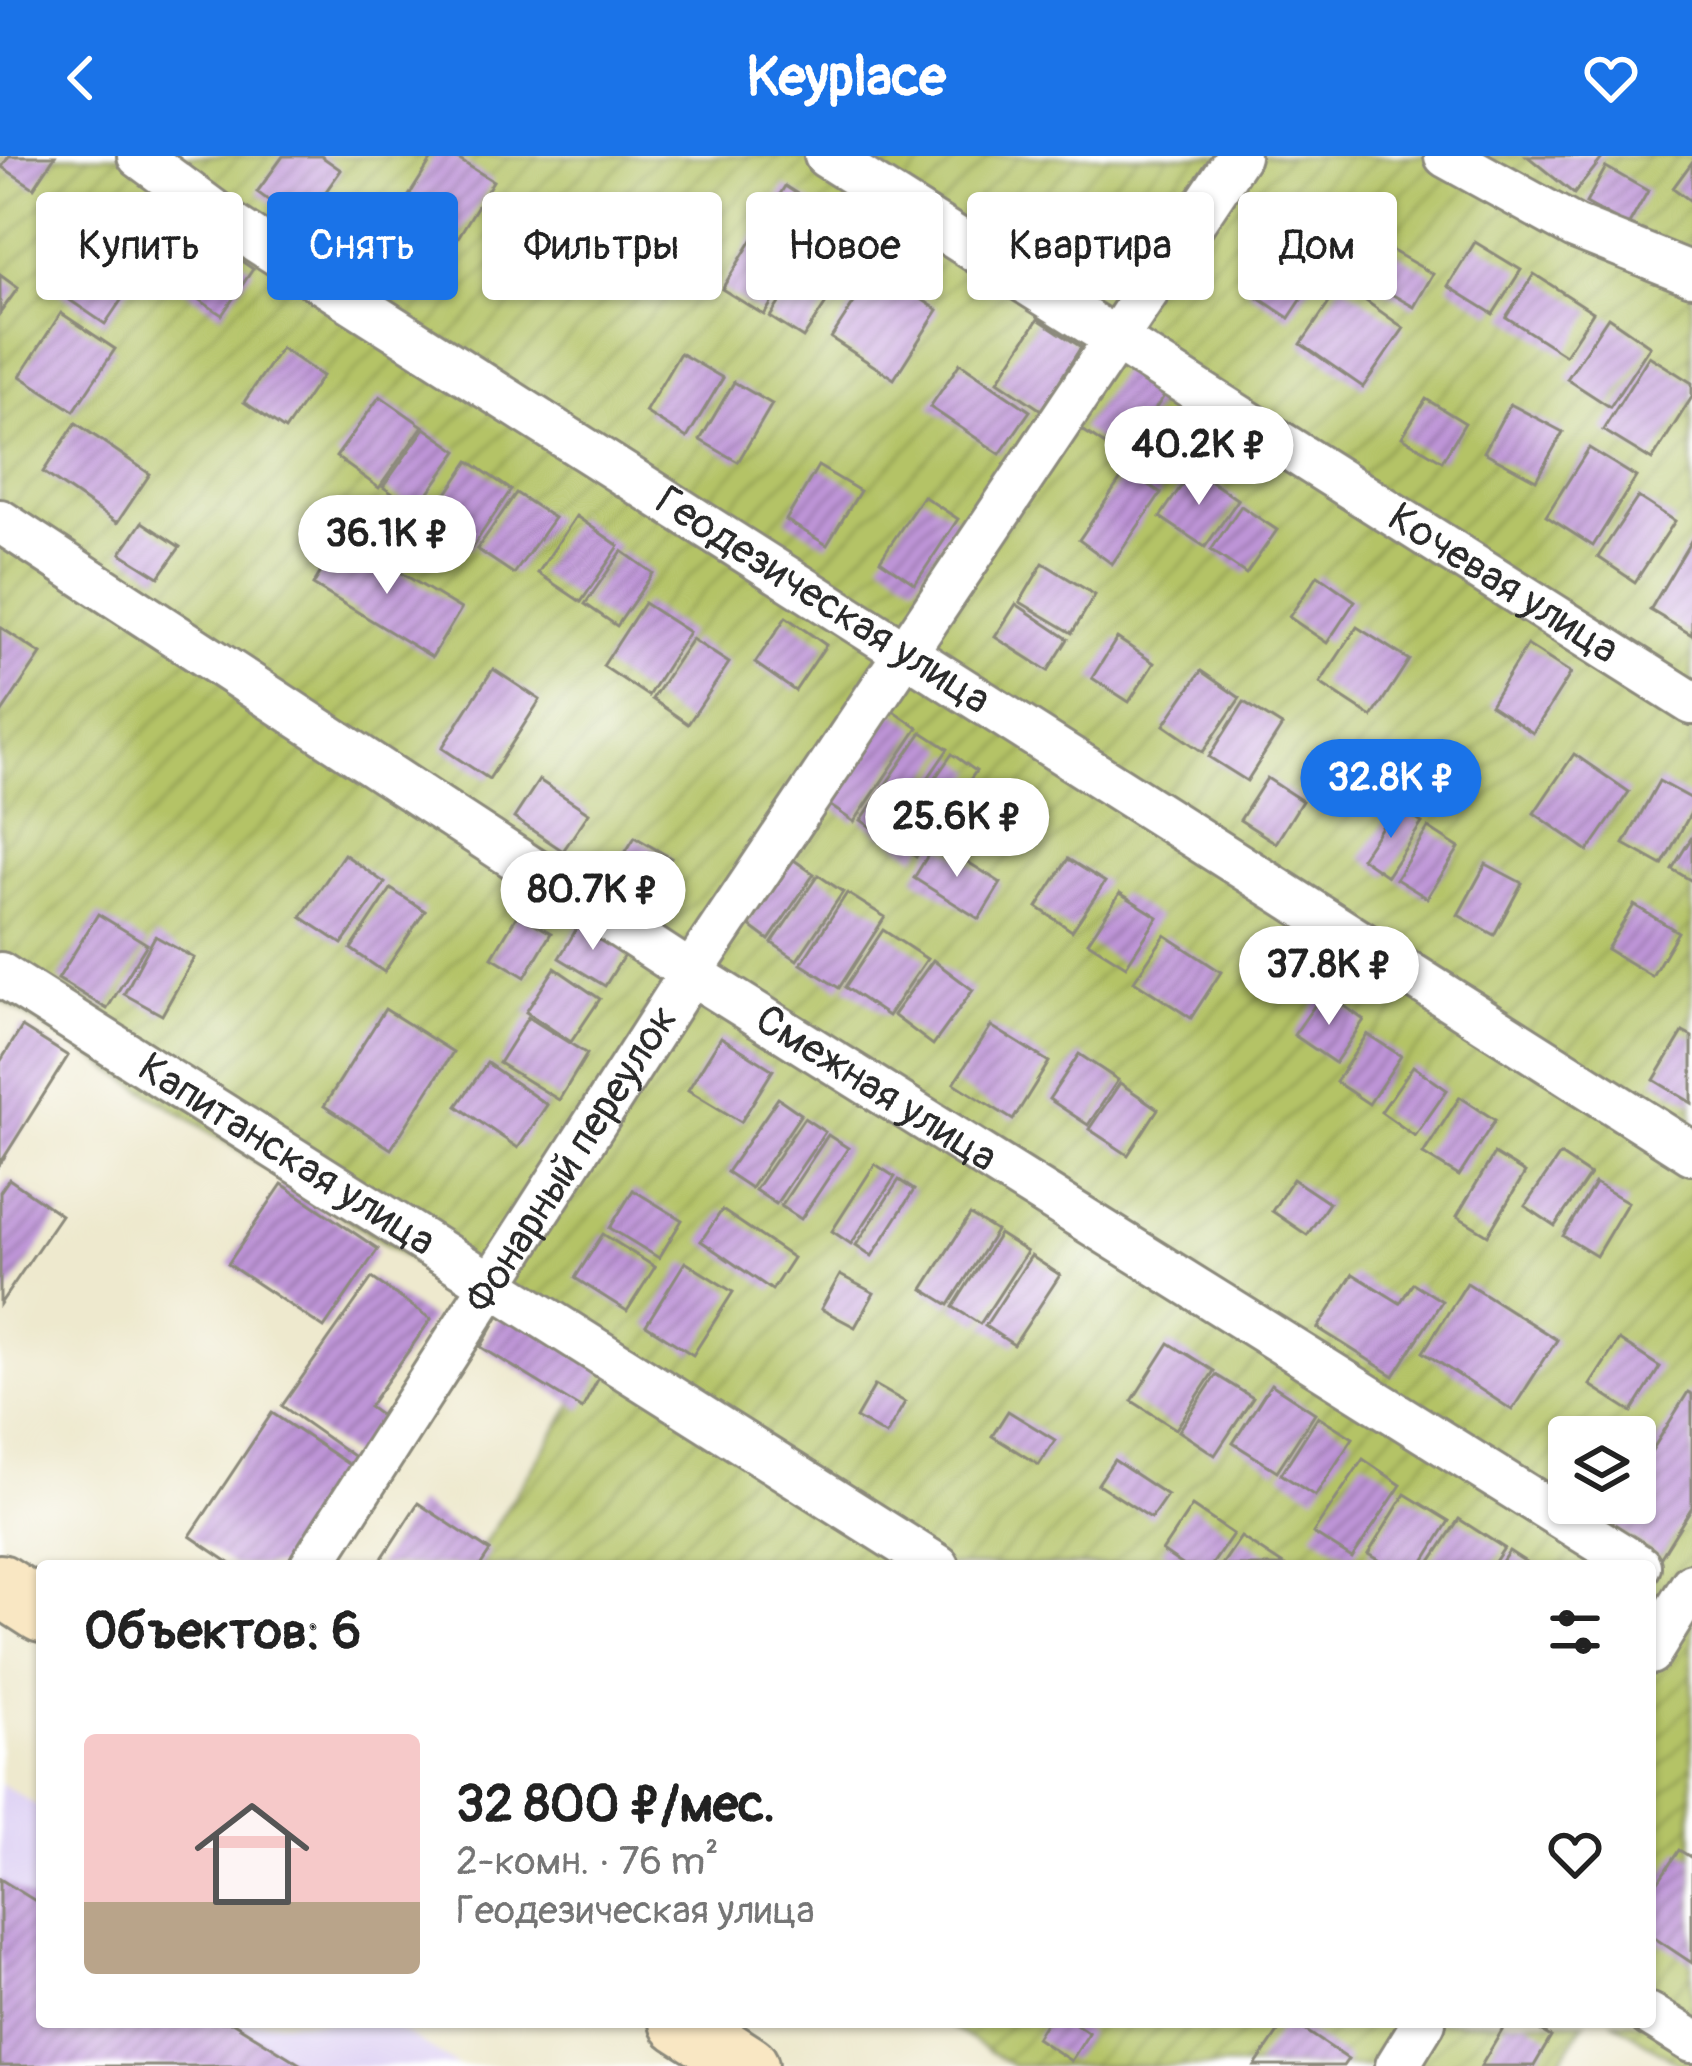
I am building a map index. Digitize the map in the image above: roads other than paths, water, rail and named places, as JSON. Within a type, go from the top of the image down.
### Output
[{"type":"street","name":"Геодезическая улица","points":[[140,156],[235,227],[1692,1153]]},
{"type":"street","name":"Кочевая улица","points":[[826,156],[1692,703]]},
{"type":"street","name":"Фонарный переулок","points":[[315,1560],[692,973],[1238,156]]},
{"type":"street","points":[[1446,156],[1575,226],[1692,274]]},
{"type":"street","name":"Смежная улица","points":[[0,521],[692,973],[1629,1560]]},
{"type":"street","name":"Капитанская улица","points":[[0,974],[928,1560]]},
{"type":"street","points":[[0,1585],[36,1608]]},
{"type":"street","points":[[1656,1640],[1680,1588]]},
{"type":"street","points":[[1656,2019],[1692,2042]]},
{"type":"street","points":[[689,2028],[748,2066]]},
{"type":"street","points":[[1396,2066],[1420,2028]]}]
